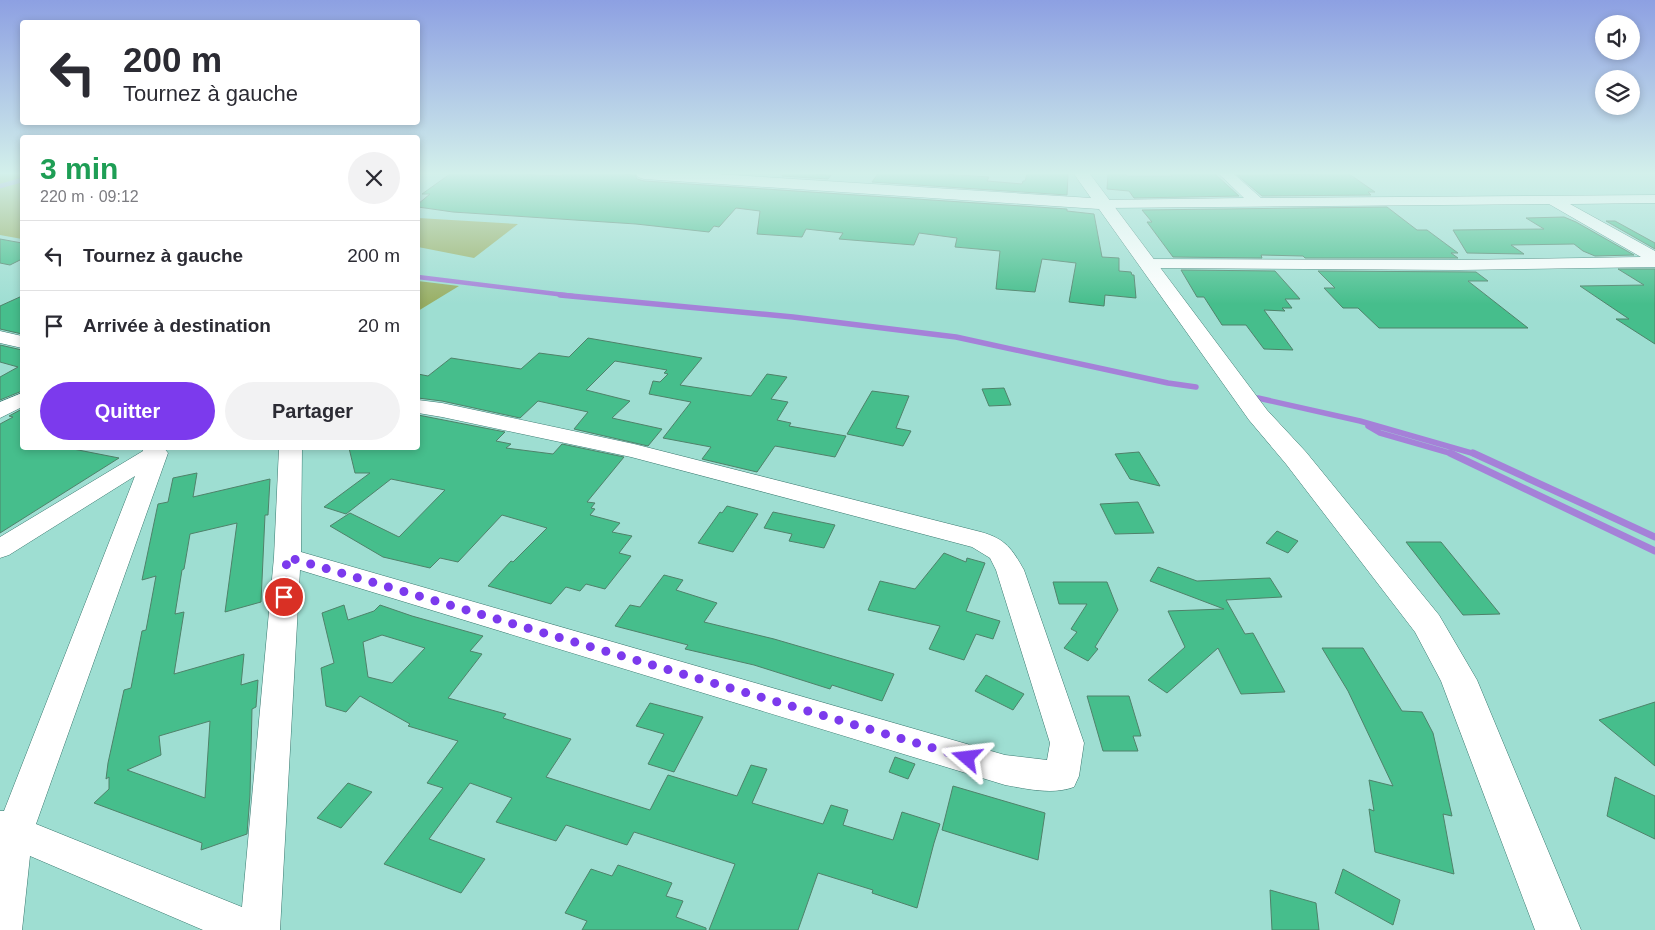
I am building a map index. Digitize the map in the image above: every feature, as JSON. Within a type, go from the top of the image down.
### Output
[{"type":"street","points":[[1114,217],[1258,415],[1296,458],[1427,624],[1459,680],[1558,930]]},
{"type":"street","points":[[1583,217],[1655,258]]},
{"type":"street","points":[[1149,263],[1459,265],[1655,262]]},
{"type":"street","points":[[0,336],[20,341]]},
{"type":"street","points":[[0,411],[20,400]]},
{"type":"street","points":[[287,557],[1005,770],[1036,775],[1062,776],[1067,743],[1010,570],[1000,552],[981,541],[634,451],[442,410],[420,407]]},
{"type":"street","points":[[0,549],[154,450]]},
{"type":"street","points":[[3,908],[7,830],[154,450]]},
{"type":"street","points":[[260,930],[287,557],[290,450]]},
{"type":"street","points":[[7,830],[250,930]]},
{"type":"green space","points":[[0,217],[20,217],[20,239],[0,235]]},
{"type":"green space","points":[[420,218],[518,224],[474,258],[420,247]]},
{"type":"green space","points":[[420,281],[459,286],[420,310]]},
{"type":"building","points":[[535,217],[728,217],[719,227],[714,226],[709,232],[636,224]]},
{"type":"building","points":[[759,217],[1095,217],[1102,257],[1119,258],[1119,271],[1131,272],[1134,275],[1136,298],[1105,295],[1104,306],[1069,302],[1076,263],[1042,259],[1035,292],[996,289],[1000,251],[955,247],[957,238],[919,233],[914,245],[839,239],[843,233],[806,229],[802,237],[757,234]]},
{"type":"building","points":[[1148,217],[1401,217],[1417,230],[1427,230],[1458,253],[1451,253],[1458,258],[1305,258],[1303,256],[1261,255],[1262,258],[1173,257],[1147,222],[1152,222]]},
{"type":"building","points":[[1565,217],[1634,255],[1595,256],[1583,251],[1574,244],[1511,245],[1524,254],[1467,253],[1453,230],[1544,229],[1526,218]]},
{"type":"building","points":[[1606,221],[1615,221],[1655,243],[1655,249]]},
{"type":"building","points":[[0,239],[20,243],[20,260],[10,265],[0,263]]},
{"type":"building","points":[[1618,269],[1655,269],[1655,344],[1616,319],[1629,319],[1580,286],[1644,285]]},
{"type":"building","points":[[1181,270],[1275,271],[1300,299],[1285,299],[1292,308],[1282,308],[1285,311],[1264,310],[1293,350],[1264,349],[1246,325],[1222,325],[1204,297],[1197,297]]},
{"type":"building","points":[[1318,271],[1476,272],[1488,281],[1468,281],[1528,328],[1379,328],[1358,308],[1343,308],[1324,288],[1335,288]]},
{"type":"building","points":[[20,297],[20,334],[0,329],[0,306]]},
{"type":"building","points":[[588,338],[702,358],[680,385],[751,396],[767,374],[787,377],[771,399],[788,402],[777,420],[791,423],[789,426],[846,436],[835,457],[775,446],[757,472],[702,459],[711,447],[663,438],[691,402],[649,394],[653,381],[660,382],[668,374],[664,373],[667,370],[615,361],[586,390],[630,401],[612,418],[662,429],[648,446],[574,429],[588,412],[538,401],[520,418],[442,401],[420,398],[420,374],[428,376],[451,358],[521,369],[539,353],[569,357]]},
{"type":"building","points":[[0,345],[20,350],[20,392],[0,400],[0,377],[18,367],[0,362]]},
{"type":"building","points":[[1004,388],[1011,405],[989,406],[982,389]]},
{"type":"building","points":[[872,391],[909,396],[896,428],[911,431],[903,446],[847,434]]},
{"type":"building","points":[[20,410],[20,450],[78,450],[119,458],[0,533],[0,424],[13,417],[9,416]]},
{"type":"building","points":[[420,415],[505,432],[496,441],[511,444],[506,448],[553,454],[562,444],[624,457],[587,502],[595,503],[591,508],[595,509],[590,515],[620,523],[612,532],[632,536],[619,553],[631,556],[605,589],[586,584],[580,591],[566,587],[551,604],[488,586],[511,561],[513,562],[547,528],[502,515],[458,562],[440,558],[430,568],[383,557],[330,526],[350,513],[399,537],[445,490],[391,479],[346,514],[324,507],[370,473],[355,473],[349,450],[420,450]]},
{"type":"building","points":[[1139,452],[1160,486],[1130,479],[1115,454]]},
{"type":"building","points":[[197,473],[193,497],[270,479],[268,515],[265,515],[261,602],[225,612],[237,523],[190,534],[184,569],[182,570],[175,614],[184,612],[174,674],[244,654],[241,685],[258,680],[256,707],[252,709],[247,834],[201,850],[202,843],[94,803],[109,789],[109,777],[106,779],[108,763],[124,690],[131,688],[142,631],[146,630],[156,576],[142,580],[158,504],[168,502],[173,478]],"holes":[[[210,721],[205,798],[127,770],[161,755],[159,736]]]},
{"type":"building","points":[[1138,502],[1154,533],[1115,534],[1100,504]]},
{"type":"building","points":[[727,506],[758,514],[733,552],[698,543],[720,512],[722,513]]},
{"type":"building","points":[[773,512],[835,525],[824,548],[789,541],[792,534],[764,528]]},
{"type":"building","points":[[1277,531],[1298,541],[1288,553],[1266,543]]},
{"type":"building","points":[[1406,542],[1441,542],[1500,614],[1463,615]]},
{"type":"building","points":[[944,553],[966,562],[967,558],[985,563],[966,611],[1000,621],[993,639],[976,634],[964,660],[929,649],[940,626],[868,610],[880,581],[915,589]]},
{"type":"building","points":[[1158,567],[1197,581],[1270,578],[1282,597],[1226,600],[1245,634],[1253,633],[1285,692],[1241,694],[1218,648],[1167,693],[1148,680],[1185,647],[1168,611],[1224,609],[1150,581]]},
{"type":"building","points":[[664,575],[683,580],[676,590],[717,603],[704,622],[774,639],[894,674],[882,701],[832,685],[830,689],[754,665],[685,649],[688,645],[615,626],[630,605],[640,607]]},
{"type":"building","points":[[1053,582],[1107,582],[1118,610],[1095,647],[1098,649],[1088,661],[1064,648],[1077,632],[1071,629],[1087,604],[1059,604]]},
{"type":"building","points":[[344,605],[348,620],[374,611],[380,605],[483,636],[470,651],[482,654],[448,698],[506,714],[503,718],[571,739],[546,777],[650,810],[668,775],[737,796],[751,765],[767,769],[752,803],[823,824],[831,805],[848,810],[843,825],[893,840],[902,812],[940,824],[917,908],[872,893],[873,890],[818,873],[798,930],[709,930],[735,864],[634,832],[627,845],[566,825],[556,841],[496,822],[512,798],[470,783],[429,839],[485,859],[461,893],[384,864],[443,788],[427,783],[458,741],[408,726],[410,724],[360,696],[346,712],[326,706],[321,668],[334,663],[322,613]],"holes":[[[382,635],[425,648],[392,683],[368,677],[363,642]]]},
{"type":"building","points":[[1322,648],[1363,648],[1402,711],[1422,712],[1433,733],[1452,816],[1443,814],[1454,874],[1375,852],[1369,809],[1374,811],[1369,780],[1393,786],[1348,691]]},
{"type":"building","points":[[986,675],[1024,694],[1013,710],[975,691]]},
{"type":"building","points":[[1087,696],[1129,696],[1141,736],[1133,736],[1138,751],[1103,751]]},
{"type":"building","points":[[1655,702],[1655,766],[1599,720]]},
{"type":"building","points":[[650,703],[703,717],[674,772],[648,764],[664,734],[636,726]]},
{"type":"building","points":[[895,757],[915,764],[908,779],[889,772]]},
{"type":"building","points":[[1615,777],[1655,796],[1655,839],[1607,816]]},
{"type":"building","points":[[348,783],[372,792],[341,828],[317,818]]},
{"type":"building","points":[[953,786],[1045,813],[1038,860],[942,830]]},
{"type":"building","points":[[618,865],[672,883],[666,896],[683,901],[676,917],[706,928],[706,930],[582,930],[587,921],[565,913],[591,869],[612,876]]},
{"type":"building","points":[[1343,869],[1400,900],[1393,925],[1335,893]]},
{"type":"building","points":[[1270,890],[1316,903],[1319,930],[1272,930]]},
{"type":"waterway","points":[[420,277],[573,296]]},
{"type":"waterway","points":[[560,295],[793,317],[956,337],[1168,383],[1196,387]]},
{"type":"waterway","points":[[1258,398],[1360,421],[1475,454]]},
{"type":"waterway","points":[[1368,426],[1380,433],[1451,453]]},
{"type":"waterway","points":[[1451,453],[1655,551]]},
{"type":"waterway","points":[[1473,453],[1655,537]]},
{"type":"route","points":[[284,597],[287,557],[967,758]]}]
